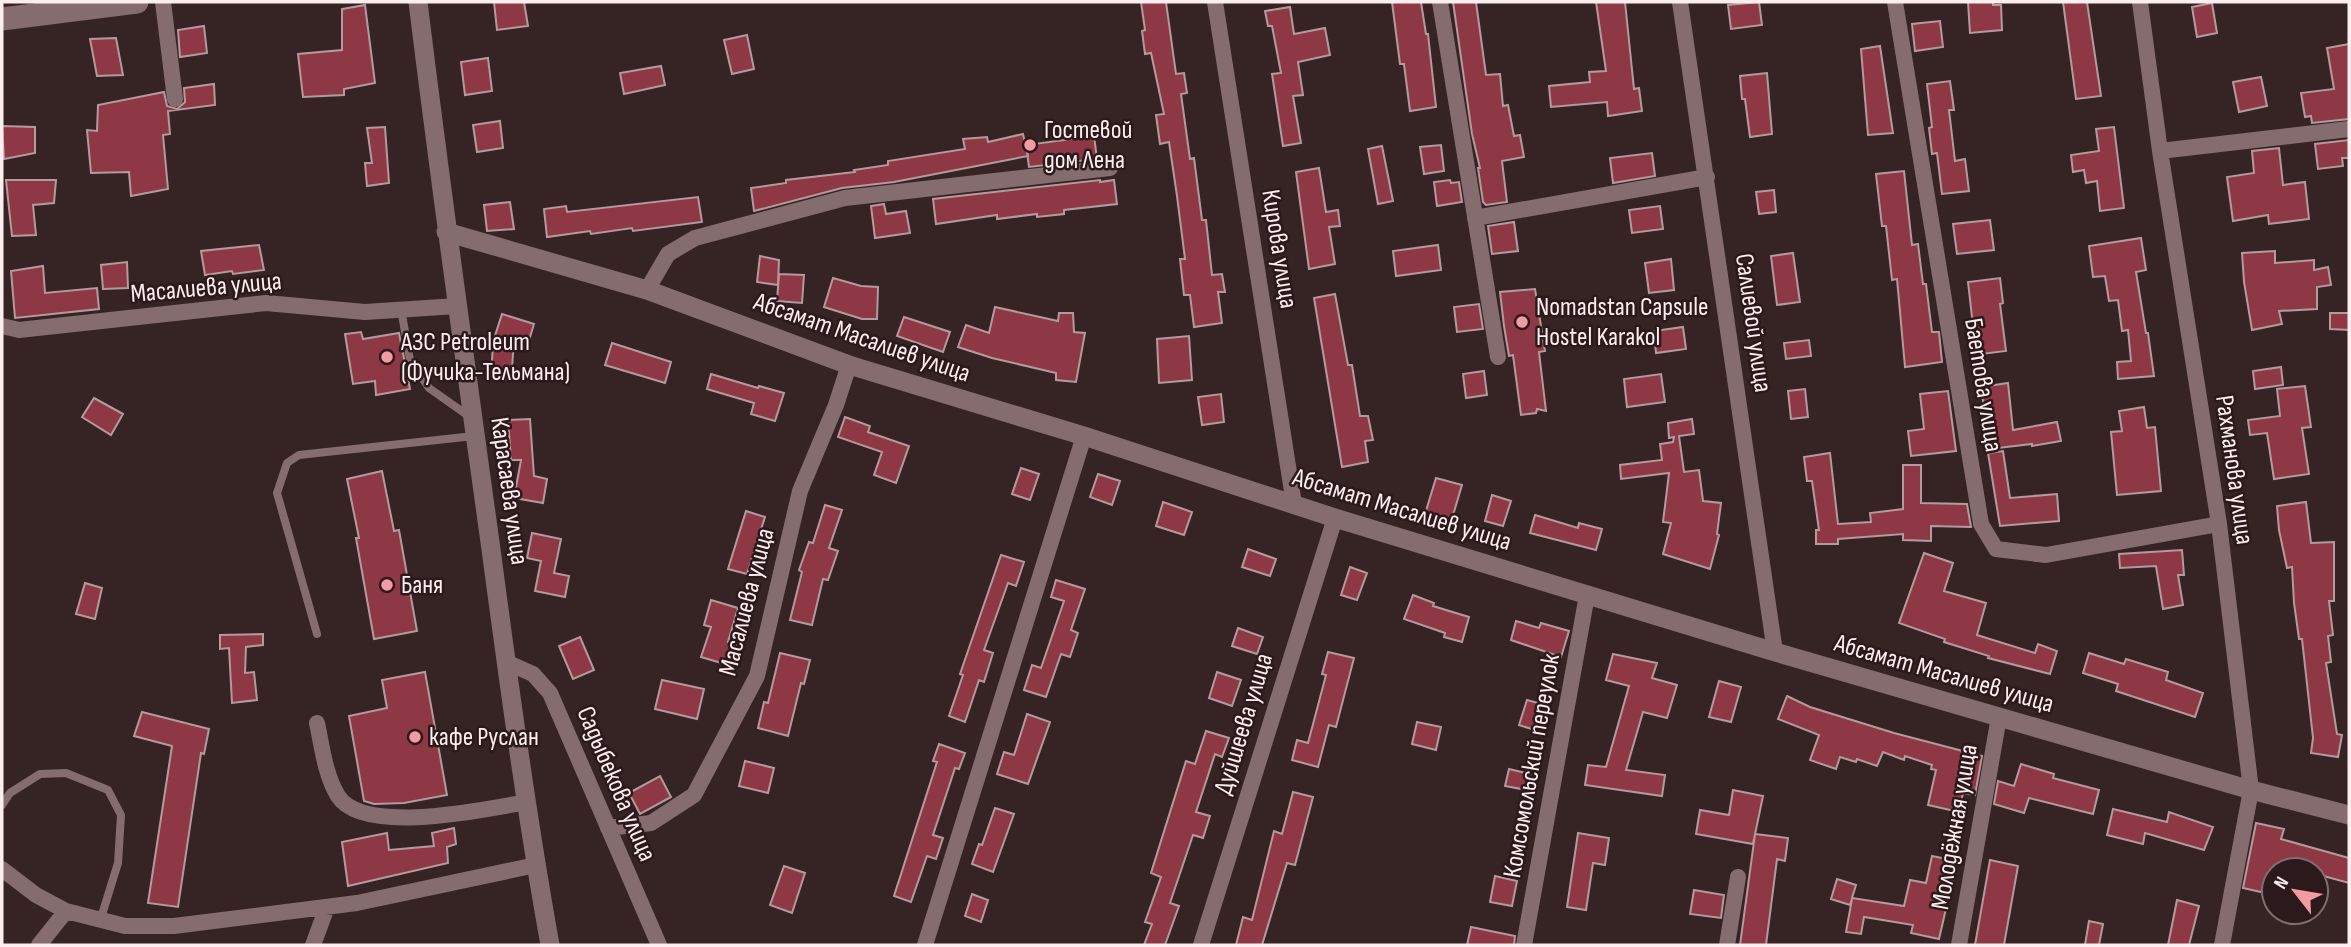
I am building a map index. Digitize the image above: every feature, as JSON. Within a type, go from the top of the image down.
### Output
[{"type":"main road","points":[[2,19],[136,2]]},
{"type":"street","points":[[163,2],[175,99]]},
{"type":"street","name":"Карасаева улица","points":[[418,2],[446,232],[506,662],[550,945]]},
{"type":"street","name":"Кирова улица","points":[[1215,2],[1294,504]]},
{"type":"street","points":[[1440,2],[1498,356]]},
{"type":"street","name":"Салиевой улица","points":[[1680,2],[1775,652]]},
{"type":"street","name":"Баетова улица","points":[[1895,2],[1981,524],[1996,549],[2046,555],[2218,524]]},
{"type":"street","name":"Рахманова улица","points":[[2140,2],[2160,151],[2218,524],[2251,790],[2222,945]]},
{"type":"street","points":[[2160,151],[2349,129]]},
{"type":"street","points":[[647,290],[668,254],[695,238],[845,198],[1110,168]]},
{"type":"street","points":[[1475,218],[1707,177]]},
{"type":"street","name":"Абсамат Масалиев улица","points":[[446,232],[647,290],[849,365],[1083,436],[1335,518],[1775,652],[2251,790],[2349,815]]},
{"type":"street","name":"Масалиева улица","points":[[2,326],[19,330],[266,303],[365,312],[457,306]]},
{"type":"street","name":"Масалиева улица","points":[[608,828],[651,823],[694,795],[757,676],[800,491],[836,405],[849,365]]},
{"type":"street","points":[[925,945],[1083,436]]},
{"type":"street","name":"Дуйшеева улица","points":[[1200,945],[1335,518]]},
{"type":"street","name":"Комсомольский переулок","points":[[1524,945],[1587,595]]},
{"type":"street","name":"Садыбекова улица","points":[[506,662],[533,674],[550,693],[659,945]]},
{"type":"street","name":"Молодёжная улица","points":[[1959,945],[1999,717]]},
{"type":"street","points":[[317,723],[328,774],[339,798],[356,810],[385,816],[430,818],[527,802]]},
{"type":"street","points":[[2,869],[36,895],[66,911],[125,926],[174,926],[358,903],[536,865]]},
{"type":"street","points":[[1727,945],[1738,877]]},
{"type":"street","points":[[313,945],[327,907]]},
{"type":"street","points":[[39,945],[66,911]]},
{"type":"lane","points":[[401,309],[410,360],[429,388],[474,427]]},
{"type":"lane","points":[[317,634],[277,493],[287,463],[299,455],[474,427]]},
{"type":"lane","points":[[2,805],[10,793],[40,774],[66,773],[108,790],[121,815],[118,863],[100,921]]},
{"type":"building","points":[[494,2],[524,2],[528,26],[497,30]]},
{"type":"building","points":[[1141,2],[1166,2],[1176,74],[1184,73],[1187,93],[1181,94],[1190,159],[1194,158],[1202,220],[1206,220],[1212,275],[1222,274],[1225,292],[1218,292],[1222,323],[1194,327],[1190,295],[1184,295],[1180,259],[1185,259],[1177,196],[1169,142],[1160,144],[1156,115],[1164,114],[1151,53],[1145,54]]},
{"type":"building","points":[[1392,2],[1421,2],[1428,34],[1436,107],[1410,111],[1404,64],[1400,64]]},
{"type":"building","points":[[1453,2],[1476,2],[1486,75],[1500,74],[1503,106],[1508,105],[1514,136],[1520,135],[1524,157],[1502,161],[1507,202],[1486,205],[1483,202]]},
{"type":"building","points":[[1596,2],[1625,2],[1634,89],[1639,88],[1642,111],[1608,116],[1607,102],[1551,107],[1549,86],[1590,82],[1589,72],[1606,71]]},
{"type":"building","points":[[1759,2],[1762,25],[1731,29],[1728,5]]},
{"type":"building","points":[[1968,2],[1993,2],[1993,5],[2001,5],[2002,30],[1970,33]]},
{"type":"building","points":[[2063,2],[2087,2],[2101,96],[2076,99]]},
{"type":"building","points":[[2212,3],[2217,33],[2197,37],[2192,7]]},
{"type":"building","points":[[365,5],[375,83],[344,89],[344,95],[303,97],[298,54],[342,50],[342,9]]},
{"type":"building","points":[[1290,7],[1294,34],[1325,28],[1330,55],[1298,62],[1303,95],[1293,96],[1301,143],[1283,146],[1272,74],[1281,73],[1272,26],[1268,26],[1265,11]]},
{"type":"building","points":[[1940,21],[1943,47],[1915,51],[1912,24]]},
{"type":"building","points":[[204,26],[207,53],[180,57],[178,30]]},
{"type":"building","points":[[747,35],[754,69],[732,74],[724,40]]},
{"type":"building","points":[[116,38],[123,75],[97,76],[90,39]]},
{"type":"building","points":[[2349,44],[2349,119],[2312,123],[2311,116],[2305,117],[2301,93],[2334,89],[2327,48]]},
{"type":"building","points":[[1880,46],[1893,133],[1868,135],[1861,49]]},
{"type":"building","points":[[488,58],[492,91],[465,95],[461,62]]},
{"type":"building","points":[[661,66],[665,85],[624,94],[620,73]]},
{"type":"building","points":[[1767,73],[1772,134],[1750,137],[1740,76]]},
{"type":"building","points":[[2261,77],[2267,106],[2239,112],[2233,82]]},
{"type":"building","points":[[1950,81],[1954,110],[1949,110],[1955,161],[1965,159],[1969,191],[1942,194],[1937,153],[1932,154],[1927,84]]},
{"type":"building","points":[[214,84],[215,105],[168,111],[170,134],[163,135],[168,189],[131,196],[129,172],[91,173],[87,130],[97,131],[98,105],[164,92],[167,106],[177,109],[185,102],[184,88]]},
{"type":"building","points":[[500,121],[503,148],[477,152],[473,125]]},
{"type":"building","points":[[2,126],[35,127],[35,153],[4,159]]},
{"type":"building","points":[[385,127],[389,183],[367,186],[365,163],[372,163],[367,128]]},
{"type":"building","points":[[2114,127],[2124,208],[2100,211],[2097,181],[2086,183],[2084,170],[2073,172],[2071,155],[2099,151],[2096,129]]},
{"type":"building","points":[[1023,134],[1028,156],[894,182],[842,188],[754,211],[751,188],[786,183],[786,180],[855,172],[854,170],[888,165],[888,161],[965,149],[963,139],[987,137],[988,142]]},
{"type":"building","points":[[1094,136],[1097,159],[1029,167],[1026,145]]},
{"type":"building","points":[[2349,140],[2349,158],[2342,158],[2343,166],[2318,169],[2315,144]]},
{"type":"building","points":[[1441,145],[1444,171],[1424,174],[1420,147]]},
{"type":"building","points":[[1382,146],[1393,201],[1378,204],[1368,149]]},
{"type":"building","points":[[2279,148],[2283,185],[2305,182],[2309,219],[2269,224],[2268,215],[2233,221],[2227,177],[2254,173],[2252,151]]},
{"type":"building","points":[[1652,153],[1655,176],[1613,183],[1610,158]]},
{"type":"building","points":[[1319,168],[1326,212],[1338,210],[1340,226],[1329,227],[1335,264],[1309,269],[1296,172]]},
{"type":"building","points":[[1904,171],[1912,245],[1918,244],[1932,332],[1939,332],[1942,362],[1905,367],[1897,279],[1892,280],[1886,226],[1882,226],[1876,174]]},
{"type":"building","points":[[6,180],[56,180],[54,203],[33,205],[36,235],[12,236]]},
{"type":"building","points":[[1114,180],[1117,204],[1064,210],[1064,214],[1037,217],[1037,214],[997,219],[997,215],[936,224],[933,199]]},
{"type":"building","points":[[1450,180],[1451,183],[1459,182],[1462,202],[1437,206],[1434,182]]},
{"type":"building","points":[[1774,190],[1776,212],[1759,214],[1756,192]]},
{"type":"building","points":[[698,197],[702,222],[633,231],[632,228],[547,237],[544,209],[566,206],[567,212]]},
{"type":"building","points":[[510,202],[514,229],[487,231],[484,205]]},
{"type":"building","points":[[884,204],[886,214],[906,211],[910,233],[875,238],[871,206]]},
{"type":"building","points":[[1660,206],[1663,229],[1632,233],[1629,210]]},
{"type":"building","points":[[1990,220],[1994,250],[1957,254],[1953,224]]},
{"type":"building","points":[[1514,222],[1518,251],[1492,254],[1488,226]]},
{"type":"building","points":[[2141,238],[2146,270],[2136,272],[2154,376],[2118,379],[2117,362],[2131,361],[2128,330],[2122,331],[2118,300],[2109,301],[2105,276],[2093,277],[2089,246]]},
{"type":"building","points":[[259,245],[264,270],[205,275],[201,251]]},
{"type":"building","points":[[1438,245],[1441,270],[1396,276],[1393,251]]},
{"type":"building","points":[[2275,251],[2275,263],[2314,260],[2314,270],[2328,267],[2331,285],[2317,287],[2317,309],[2279,311],[2282,324],[2252,330],[2242,253]]},
{"type":"building","points":[[1793,253],[1800,302],[1777,305],[1771,256]]},
{"type":"building","points":[[760,256],[779,260],[778,285],[757,282]]},
{"type":"building","points":[[1671,259],[1674,290],[1649,293],[1645,263]]},
{"type":"building","points":[[127,262],[128,288],[103,289],[101,265]]},
{"type":"building","points":[[43,266],[45,293],[97,288],[99,309],[15,318],[11,271]]},
{"type":"building","points":[[779,274],[804,275],[802,303],[777,301]]},
{"type":"building","points":[[833,278],[861,286],[878,287],[877,319],[862,319],[824,307]]},
{"type":"building","points":[[2000,278],[2003,303],[2000,304],[2006,351],[1974,355],[1968,282]]},
{"type":"building","points":[[1535,289],[1545,351],[1539,352],[1546,411],[1537,409],[1536,413],[1521,415],[1513,355],[1509,356],[1500,292]]},
{"type":"building","points":[[1335,294],[1348,365],[1352,365],[1360,416],[1368,416],[1373,440],[1365,441],[1368,462],[1342,467],[1314,298]]},
{"type":"building","points":[[1479,304],[1483,329],[1457,332],[1454,307]]},
{"type":"building","points":[[995,307],[1058,321],[1059,313],[1073,313],[1074,332],[1085,333],[1076,382],[1056,380],[1056,373],[958,347],[966,325],[989,333]]},
{"type":"building","points":[[2330,313],[2349,313],[2349,330],[2330,329]]},
{"type":"building","points":[[502,314],[534,324],[527,347],[514,342],[511,380],[491,379],[493,342]]},
{"type":"building","points":[[904,317],[950,332],[943,352],[897,336]]},
{"type":"building","points":[[1683,327],[1686,349],[1656,353],[1654,331]]},
{"type":"building","points":[[361,332],[363,339],[399,333],[410,389],[376,395],[375,381],[353,384],[345,334]]},
{"type":"building","points":[[1189,336],[1192,380],[1159,383],[1157,339]]},
{"type":"building","points":[[1809,340],[1811,356],[1786,359],[1784,343]]},
{"type":"building","points":[[612,343],[671,362],[665,383],[605,365]]},
{"type":"building","points":[[2281,367],[2283,385],[2255,389],[2253,371]]},
{"type":"building","points":[[1484,371],[1487,395],[1466,398],[1463,374]]},
{"type":"building","points":[[711,374],[784,393],[775,421],[751,414],[754,403],[707,389]]},
{"type":"building","points":[[1661,374],[1665,402],[1627,407],[1624,379]]},
{"type":"building","points":[[2008,383],[2013,430],[2057,422],[2061,441],[1990,449],[1981,387]]},
{"type":"building","points":[[2305,386],[2311,427],[2302,428],[2309,474],[2274,479],[2267,433],[2250,435],[2248,420],[2280,416],[2277,389]]},
{"type":"building","points":[[1805,389],[1808,417],[1791,419],[1788,391]]},
{"type":"building","points":[[1948,391],[1956,451],[1911,456],[1908,431],[1924,429],[1920,394]]},
{"type":"building","points":[[1221,394],[1224,422],[1202,425],[1198,397]]},
{"type":"building","points":[[94,398],[123,414],[111,435],[82,417]]},
{"type":"building","points":[[2144,407],[2147,428],[2155,427],[2161,491],[2117,495],[2111,432],[2122,431],[2119,411]]},
{"type":"building","points":[[845,417],[870,426],[868,432],[909,446],[896,483],[874,475],[882,452],[838,437]]},
{"type":"building","points":[[530,419],[534,476],[547,479],[543,503],[514,498],[521,460],[511,460],[508,420]]},
{"type":"building","points":[[1692,419],[1694,434],[1679,436],[1684,472],[1699,470],[1703,501],[1721,503],[1719,535],[1710,569],[1663,554],[1671,523],[1663,522],[1669,473],[1621,479],[1620,465],[1662,460],[1660,444],[1673,442],[1674,437],[1669,438],[1668,423]]},
{"type":"building","points":[[2003,451],[2010,498],[2057,494],[2059,521],[2000,526],[1988,453]]},
{"type":"building","points":[[1830,453],[1838,524],[1871,522],[1870,513],[1903,509],[1903,465],[1921,465],[1921,503],[1967,504],[1971,527],[1931,526],[1931,541],[1903,540],[1903,534],[1838,539],[1838,544],[1816,544],[1816,530],[1819,530],[1812,481],[1807,481],[1804,457]]},
{"type":"building","points":[[1021,468],[1039,474],[1030,500],[1012,494]]},
{"type":"building","name":"Баня","points":[[382,471],[394,531],[399,530],[417,631],[374,639],[347,479]]},
{"type":"building","points":[[1098,474],[1120,481],[1112,505],[1090,497]]},
{"type":"building","points":[[1436,478],[1462,485],[1451,522],[1425,514]]},
{"type":"building","points":[[1492,495],[1511,501],[1503,526],[1485,521]]},
{"type":"building","points":[[1163,502],[1192,512],[1184,535],[1156,526]]},
{"type":"building","points":[[2306,502],[2311,543],[2334,542],[2334,601],[2329,601],[2333,635],[2328,636],[2331,662],[2326,663],[2337,734],[2342,735],[2338,757],[2311,753],[2313,738],[2302,639],[2299,639],[2294,603],[2292,567],[2287,568],[2279,530],[2277,506]]},
{"type":"building","points":[[825,505],[842,510],[829,548],[838,551],[828,580],[823,579],[812,625],[790,620],[802,572],[799,570],[809,542],[813,543]]},
{"type":"building","points":[[746,511],[765,517],[747,574],[728,569]]},
{"type":"building","points":[[1535,515],[1578,528],[1579,523],[1602,529],[1596,550],[1530,533]]},
{"type":"building","points":[[532,533],[561,539],[554,573],[569,576],[565,597],[535,591],[541,561],[527,558]]},
{"type":"building","points":[[1248,549],[1276,559],[1270,576],[1242,567]]},
{"type":"building","points":[[2182,550],[2184,575],[2178,575],[2183,605],[2163,609],[2156,566],[2120,568],[2119,554]]},
{"type":"building","points":[[1924,553],[1953,563],[1944,591],[1986,603],[1977,635],[2035,653],[2038,644],[2057,651],[2050,674],[1988,658],[1989,656],[1944,642],[1945,639],[1899,623]]},
{"type":"building","points":[[1001,555],[1024,562],[1016,586],[1008,583],[984,650],[993,653],[984,682],[979,680],[965,722],[949,716],[963,675],[960,674]]},
{"type":"building","points":[[1350,567],[1367,573],[1357,600],[1341,595]]},
{"type":"building","points":[[1056,580],[1085,589],[1071,630],[1078,633],[1070,657],[1061,654],[1046,697],[1024,690],[1032,665],[1041,668],[1064,601],[1051,597]]},
{"type":"building","points":[[85,583],[102,588],[95,619],[76,614]]},
{"type":"building","points":[[1413,595],[1434,603],[1433,606],[1469,617],[1462,642],[1404,619]]},
{"type":"building","points":[[711,600],[738,608],[728,642],[742,646],[735,667],[701,657],[711,627],[704,625]]},
{"type":"building","points":[[1516,621],[1539,628],[1541,623],[1569,631],[1561,657],[1511,640]]},
{"type":"building","points":[[1238,628],[1263,637],[1257,654],[1232,646]]},
{"type":"building","points":[[263,634],[263,645],[246,647],[245,673],[254,672],[257,700],[232,703],[229,648],[220,649],[220,635]]},
{"type":"building","points":[[580,637],[594,670],[573,679],[559,646]]},
{"type":"building","points":[[1328,652],[1354,658],[1336,727],[1329,725],[1318,767],[1292,760],[1297,740],[1308,743],[1326,675],[1322,674]]},
{"type":"building","points":[[780,653],[810,660],[804,684],[801,683],[788,736],[758,728],[764,702],[768,703]]},
{"type":"building","points":[[2089,653],[2124,664],[2126,659],[2168,672],[2166,680],[2203,693],[2195,717],[2116,691],[2118,684],[2083,673]]},
{"type":"building","points":[[1613,654],[1657,663],[1652,678],[1677,685],[1667,718],[1643,712],[1626,770],[1665,775],[1662,796],[1585,785],[1588,765],[1606,767],[1629,686],[1606,680]]},
{"type":"building","name":"кафе Руслан","points":[[425,672],[447,795],[404,803],[374,804],[364,801],[349,716],[387,708],[382,680]]},
{"type":"building","points":[[1217,672],[1241,680],[1232,706],[1209,698]]},
{"type":"building","points":[[662,680],[704,689],[697,719],[655,709]]},
{"type":"building","points":[[1719,681],[1741,687],[1731,722],[1709,717]]},
{"type":"building","points":[[1787,696],[1810,707],[1894,733],[1982,756],[1975,795],[1963,793],[1959,812],[1928,805],[1936,770],[1931,769],[1932,765],[1905,756],[1904,760],[1883,752],[1877,766],[1840,757],[1836,769],[1810,760],[1819,735],[1778,719]]},
{"type":"building","points":[[1527,700],[1549,706],[1541,732],[1519,725]]},
{"type":"building","points":[[142,712],[209,729],[204,754],[201,753],[178,907],[148,903],[172,746],[134,736]]},
{"type":"building","points":[[1027,714],[1050,722],[1028,784],[997,774],[1004,752],[1014,755]]},
{"type":"building","points":[[1417,722],[1441,727],[1436,750],[1412,744]]},
{"type":"building","points":[[1206,731],[1229,738],[1222,757],[1215,754],[1196,812],[1210,816],[1203,838],[1193,835],[1170,903],[1179,906],[1165,945],[1144,945],[1152,924],[1145,922],[1161,877],[1151,873],[1186,761],[1195,764]]},
{"type":"building","points":[[939,744],[965,753],[959,769],[955,768],[933,835],[943,838],[936,859],[927,856],[911,902],[894,896],[937,762],[933,761]]},
{"type":"building","points":[[745,761],[774,768],[768,793],[739,786]]},
{"type":"building","points":[[2021,764],[2054,774],[2053,778],[2099,790],[2093,814],[2029,798],[2024,813],[1994,804],[1998,781],[2014,786]]},
{"type":"building","points":[[1509,769],[1535,775],[1532,791],[1505,786]]},
{"type":"building","points":[[660,776],[671,797],[640,814],[629,793]]},
{"type":"building","points":[[1733,790],[1763,796],[1753,844],[1696,834],[1700,810],[1729,815]]},
{"type":"building","points":[[1293,792],[1313,797],[1295,865],[1287,863],[1262,945],[1236,945],[1243,917],[1252,920],[1274,831],[1282,834]]},
{"type":"building","points":[[995,808],[1014,814],[993,872],[972,864]]},
{"type":"building","points":[[2113,809],[2167,822],[2169,812],[2213,827],[2204,850],[2145,833],[2143,844],[2107,835]]},
{"type":"building","points":[[2256,823],[2284,829],[2281,839],[2349,858],[2349,883],[2330,878],[2330,856],[2260,856],[2260,892],[2243,888]]},
{"type":"building","points":[[454,828],[456,844],[447,847],[448,863],[348,886],[342,842],[387,833],[389,850],[434,846],[432,833]]},
{"type":"building","points":[[1578,833],[1609,838],[1605,865],[1593,863],[1586,910],[1567,907]]},
{"type":"building","points":[[1755,834],[1788,838],[1785,861],[1777,859],[1766,945],[1740,945]]},
{"type":"building","points":[[1932,856],[1957,861],[1939,939],[1911,933],[1913,925],[1864,917],[1861,934],[1846,932],[1852,899],[1850,905],[1831,899],[1837,879],[1856,885],[1852,898],[1904,906],[1910,880],[1926,883]]},
{"type":"building","points":[[1990,860],[2018,866],[2004,945],[1975,945]]},
{"type":"building","points":[[784,866],[805,873],[792,913],[770,905]]},
{"type":"building","points":[[1495,876],[1517,881],[1512,906],[1490,902]]},
{"type":"building","points":[[1694,890],[1724,895],[1721,918],[1690,914]]},
{"type":"building","points":[[972,894],[988,900],[981,922],[965,916]]},
{"type":"building","points":[[2177,900],[2199,906],[2189,945],[2168,945]]},
{"type":"building","points":[[2089,921],[2103,924],[2099,945],[2085,945]]},
{"type":"building","points":[[1471,927],[1515,936],[1514,945],[1467,945]]},
{"type":"place","name":"Гостевой дом Лена","points":[[1030,145]]},
{"type":"place","name":"Nomadstan Capsule Hostel Karakol","points":[[1522,322]]},
{"type":"place","name":"АЗС Petroleum (Фучика-Тельмана)","points":[[387,357]]},
{"type":"place","name":"Баня","points":[[387,585]]},
{"type":"place","name":"кафе Руслан","points":[[415,737]]}]
